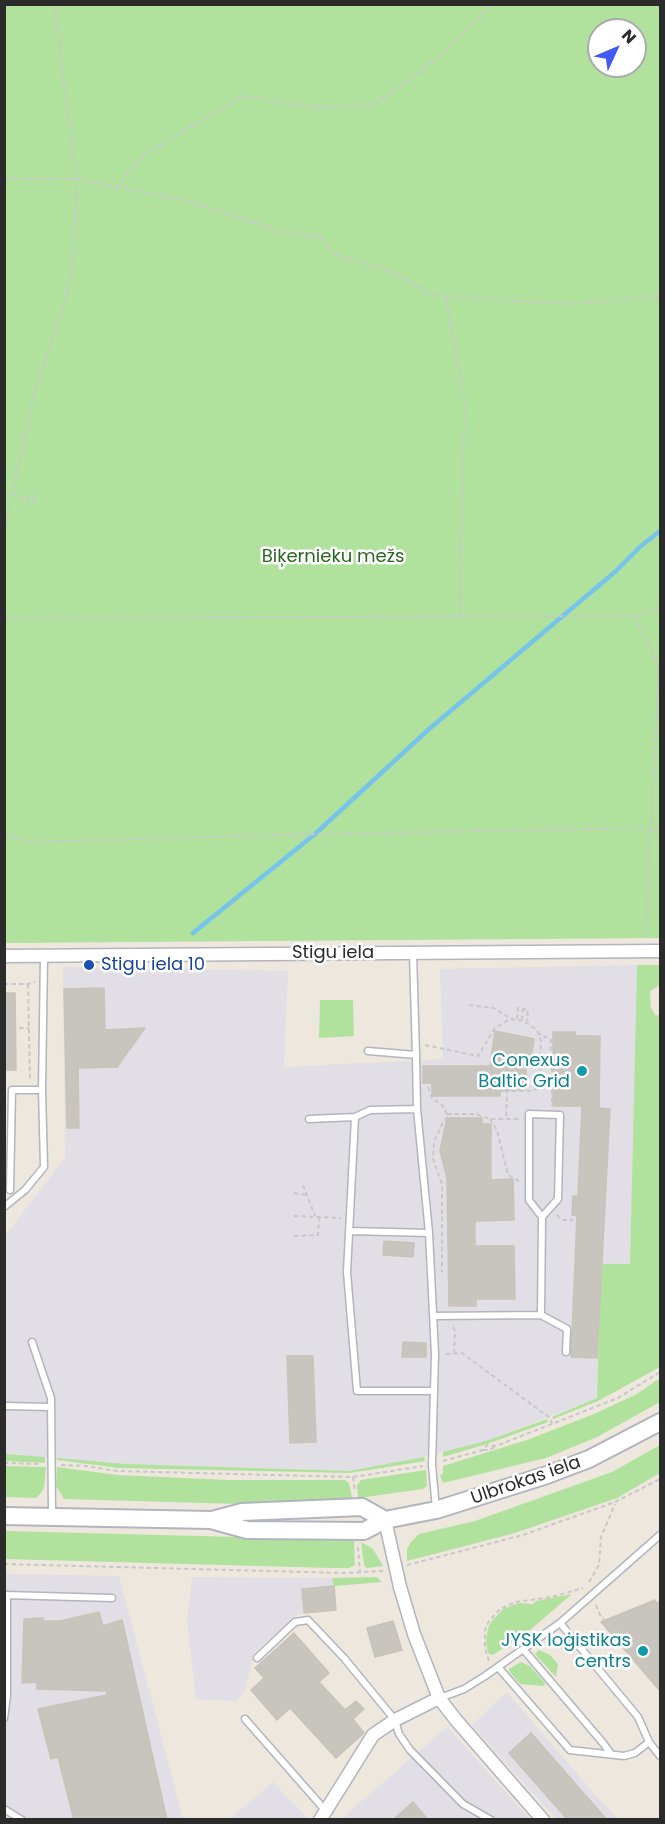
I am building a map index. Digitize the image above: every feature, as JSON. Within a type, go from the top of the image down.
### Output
[{"type":"main road","name":"Ulbrokas iela","points":[[4,1516],[211,1520],[247,1530],[358,1532],[385,1520],[436,1510],[504,1490],[589,1459],[660,1422]]},
{"type":"main road","name":"Ulbrokas iela","points":[[211,1520],[242,1512],[362,1507],[385,1520]]},
{"type":"street","name":"Stigu iela","points":[[4,956],[660,951]]},
{"type":"street","points":[[385,1520],[400,1587],[414,1634],[439,1698],[543,1820]]},
{"type":"street","points":[[323,1815],[373,1736],[395,1719],[439,1698]]},
{"type":"lane","points":[[413,953],[417,1109],[429,1233],[435,1354],[432,1465],[436,1510]]},
{"type":"lane","points":[[4,1207],[25,1190],[44,1167],[42,1090],[44,956]]},
{"type":"lane","points":[[368,1051],[416,1055]]},
{"type":"lane","points":[[25,1190],[7,1190],[12,1090],[42,1090]]},
{"type":"lane","points":[[309,1119],[355,1117],[370,1110],[417,1109]]},
{"type":"lane","points":[[541,1315],[542,1217],[529,1200],[529,1114],[561,1115],[558,1199],[542,1217]]},
{"type":"lane","points":[[355,1117],[347,1272],[357,1391],[434,1391]]},
{"type":"lane","points":[[350,1231],[429,1233]]},
{"type":"lane","points":[[433,1316],[541,1315],[567,1329],[566,1352]]},
{"type":"lane","points":[[32,1342],[51,1398],[52,1518]]},
{"type":"lane","points":[[4,1406],[51,1407]]},
{"type":"lane","points":[[439,1698],[464,1689],[560,1623],[660,1535]]},
{"type":"lane","points":[[4,1718],[7,1696],[6,1594],[112,1598]]},
{"type":"lane","points":[[256,1658],[295,1622],[308,1620],[344,1658],[395,1719],[399,1734],[416,1756],[463,1804],[491,1820]]},
{"type":"lane","points":[[560,1623],[638,1718],[649,1742],[660,1756]]},
{"type":"lane","points":[[523,1650],[611,1754]]},
{"type":"lane","points":[[498,1667],[570,1750],[624,1756],[635,1753],[649,1742]]},
{"type":"lane","points":[[245,1719],[323,1815]]},
{"type":"lane","points":[[4,1809],[22,1820]]},
{"type":"path","points":[[4,532],[34,396],[67,293],[74,257],[75,179],[54,4]]},
{"type":"path","points":[[116,188],[145,154],[243,96],[316,108],[374,105],[436,60],[493,4]]},
{"type":"path","points":[[4,179],[75,179],[188,201],[283,232],[319,237],[336,255],[396,273],[425,292],[446,297],[568,304],[660,297]]},
{"type":"path","points":[[446,297],[465,404],[460,617]]},
{"type":"path","points":[[13,494],[25,500]]},
{"type":"path","points":[[4,618],[634,616],[660,608]]},
{"type":"path","points":[[634,616],[659,667],[645,951]]},
{"type":"path","points":[[4,834],[29,842],[292,834],[652,828],[660,834]]},
{"type":"path","points":[[4,984],[28,984],[43,979]]},
{"type":"path","points":[[28,984],[30,1090]]},
{"type":"path","points":[[469,1005],[494,1008],[515,1020]]},
{"type":"path","points":[[515,1020],[518,1008],[528,1010],[527,1023]]},
{"type":"path","points":[[522,1020],[523,1009]]},
{"type":"path","points":[[416,1043],[478,1056],[495,1028],[515,1020],[522,1020],[551,1040],[549,1060],[552,1066],[552,1115]]},
{"type":"path","points":[[19,1028],[29,1028]]},
{"type":"path","points":[[506,1119],[507,1091],[532,1091],[538,1088],[542,1076],[537,1062],[542,1048],[538,1033]]},
{"type":"path","points":[[537,1062],[549,1060]]},
{"type":"path","points":[[417,1085],[427,1086],[432,1098],[442,1106],[447,1114]]},
{"type":"path","points":[[447,1114],[477,1114],[490,1119],[529,1119]]},
{"type":"path","points":[[442,1272],[442,1184],[433,1159],[434,1142],[447,1114]]},
{"type":"path","points":[[303,1185],[315,1216]]},
{"type":"path","points":[[294,1193],[307,1196]]},
{"type":"path","points":[[294,1216],[350,1218]]},
{"type":"path","points":[[294,1236],[318,1235],[319,1216]]},
{"type":"path","points":[[447,1316],[455,1331],[454,1353]]},
{"type":"path","points":[[435,1354],[462,1353],[550,1418],[552,1424]]},
{"type":"path","points":[[4,1463],[86,1466],[117,1471],[353,1477],[432,1465],[483,1450],[488,1445],[496,1446],[618,1398],[660,1372]]},
{"type":"path","points":[[353,1477],[355,1498]]},
{"type":"path","points":[[407,1565],[523,1535],[615,1502],[660,1479]]},
{"type":"path","points":[[489,1661],[484,1648],[485,1630],[489,1621],[500,1609],[516,1602],[552,1597],[582,1589],[597,1571],[601,1537],[615,1502]]},
{"type":"path","points":[[358,1541],[360,1573]]},
{"type":"path","points":[[4,1564],[360,1573],[383,1571]]},
{"type":"path","points":[[590,1597],[600,1615],[614,1631]]},
{"type":"path","points":[[610,1634],[630,1628]]},
{"type":"shaded area","points":[[637,965],[630,1265],[601,1264],[597,1398],[489,1440],[424,1457],[349,1471],[127,1464],[5,1454],[4,1237],[65,1158],[63,967],[288,971],[284,1067],[443,1059],[440,969]]},
{"type":"shaded area","points":[[5,1574],[119,1576],[183,1819],[5,1820]]},
{"type":"shaded area","points":[[192,1577],[332,1578],[334,1586],[302,1589],[304,1613],[297,1615],[255,1652],[245,1690],[236,1701],[196,1699],[187,1621]]},
{"type":"shaded area","points":[[507,1692],[618,1819],[556,1819],[472,1725]]},
{"type":"shaded area","points":[[447,1727],[530,1819],[344,1820],[348,1813]]},
{"type":"shaded area","points":[[273,1782],[308,1819],[230,1819]]},
{"type":"green space","name":"Biķernieku mežs","points":[[5,4],[660,5],[660,938],[5,943]]},
{"type":"green space","points":[[637,965],[660,965],[660,985],[650,991],[651,1008],[656,1016],[660,1014],[660,1367],[598,1401],[553,1419],[552,1417],[597,1398],[601,1264],[630,1264]]},
{"type":"green space","points":[[320,1000],[353,1000],[354,1036],[319,1038]]},
{"type":"green space","points":[[660,1378],[660,1402],[597,1437],[546,1458],[443,1483],[440,1475],[443,1474],[443,1466],[527,1440],[594,1414],[637,1394]]},
{"type":"green space","points":[[547,1419],[548,1422],[443,1457],[443,1452],[489,1440]]},
{"type":"green space","points":[[660,1445],[660,1473],[617,1498],[515,1533],[407,1561],[407,1550],[410,1543],[419,1534],[475,1521],[612,1472]]},
{"type":"green space","points":[[5,1454],[45,1457],[45,1463],[5,1461]]},
{"type":"green space","points":[[424,1457],[425,1461],[350,1473],[119,1468],[57,1460],[57,1458],[127,1464],[349,1471]]},
{"type":"green space","points":[[5,1466],[46,1467],[44,1488],[40,1494],[36,1498],[5,1497]]},
{"type":"green space","points":[[57,1467],[117,1475],[229,1480],[345,1480],[349,1483],[352,1498],[275,1505],[64,1499],[56,1486]]},
{"type":"green space","points":[[426,1470],[427,1486],[423,1489],[358,1498],[357,1486],[361,1480]]},
{"type":"green space","points":[[5,1531],[354,1540],[355,1565],[349,1568],[332,1568],[5,1559]]},
{"type":"green space","points":[[361,1542],[373,1549],[383,1566],[367,1568],[364,1565]]},
{"type":"green space","points":[[377,1577],[382,1582],[334,1586],[332,1578]]},
{"type":"green space","points":[[572,1594],[530,1630],[493,1655],[488,1653],[486,1642],[488,1628],[503,1609],[519,1603],[533,1604],[536,1601]]},
{"type":"green space","points":[[539,1650],[550,1655],[558,1664],[556,1677],[535,1654]]},
{"type":"green space","points":[[521,1662],[530,1666],[545,1683],[544,1686],[520,1684],[509,1669]]},
{"type":"building","points":[[104,988],[105,1030],[145,1028],[117,1067],[78,1068],[79,1128],[67,1128],[64,989]]},
{"type":"building","points":[[4,993],[15,993],[16,1070],[4,1070]]},
{"type":"building","points":[[495,1031],[534,1039],[531,1060],[526,1059],[526,1089],[500,1091],[500,1096],[432,1096],[432,1083],[423,1083],[423,1066],[490,1066]]},
{"type":"building","points":[[553,1032],[575,1032],[575,1036],[600,1036],[599,1108],[610,1109],[597,1358],[571,1357],[577,1216],[572,1215],[573,1196],[578,1196],[582,1106],[553,1106]]},
{"type":"building","points":[[447,1118],[482,1118],[482,1124],[491,1124],[491,1180],[513,1179],[514,1220],[475,1221],[475,1246],[514,1246],[515,1299],[476,1299],[476,1306],[449,1306],[447,1178],[440,1151]]},
{"type":"building","points":[[384,1241],[414,1243],[413,1257],[383,1255]]},
{"type":"building","points":[[403,1342],[426,1343],[426,1357],[402,1357]]},
{"type":"building","points":[[287,1356],[313,1356],[316,1442],[290,1443]]},
{"type":"building","points":[[334,1586],[336,1610],[304,1613],[302,1589]]},
{"type":"building","name":"JYSK loģistikas centrs","points":[[655,1600],[657,1604],[660,1600],[660,1691],[601,1622]]},
{"type":"building","points":[[99,1612],[103,1626],[122,1620],[167,1820],[74,1820],[58,1757],[51,1759],[38,1709],[107,1695],[107,1691],[37,1689],[37,1682],[22,1683],[24,1619],[43,1618],[43,1621],[60,1621]]},
{"type":"building","points":[[393,1621],[402,1650],[375,1657],[367,1628]]},
{"type":"building","points":[[294,1633],[329,1673],[319,1682],[345,1710],[356,1701],[364,1709],[353,1719],[364,1733],[336,1758],[290,1708],[277,1720],[251,1690],[264,1678],[255,1668]]},
{"type":"building","points":[[531,1733],[607,1820],[568,1820],[509,1753]]},
{"type":"building","points":[[413,1802],[428,1820],[393,1820]]},
{"type":"waterway","points":[[193,933],[315,834],[428,730],[660,531]]},
{"type":"place","name":"Stigu iela 10","points":[[89,965]]},
{"type":"place","name":"Conexus Baltic Grid","points":[[582,1071]]},
{"type":"place","name":"JYSK loģistikas centrs","points":[[643,1651]]}]
